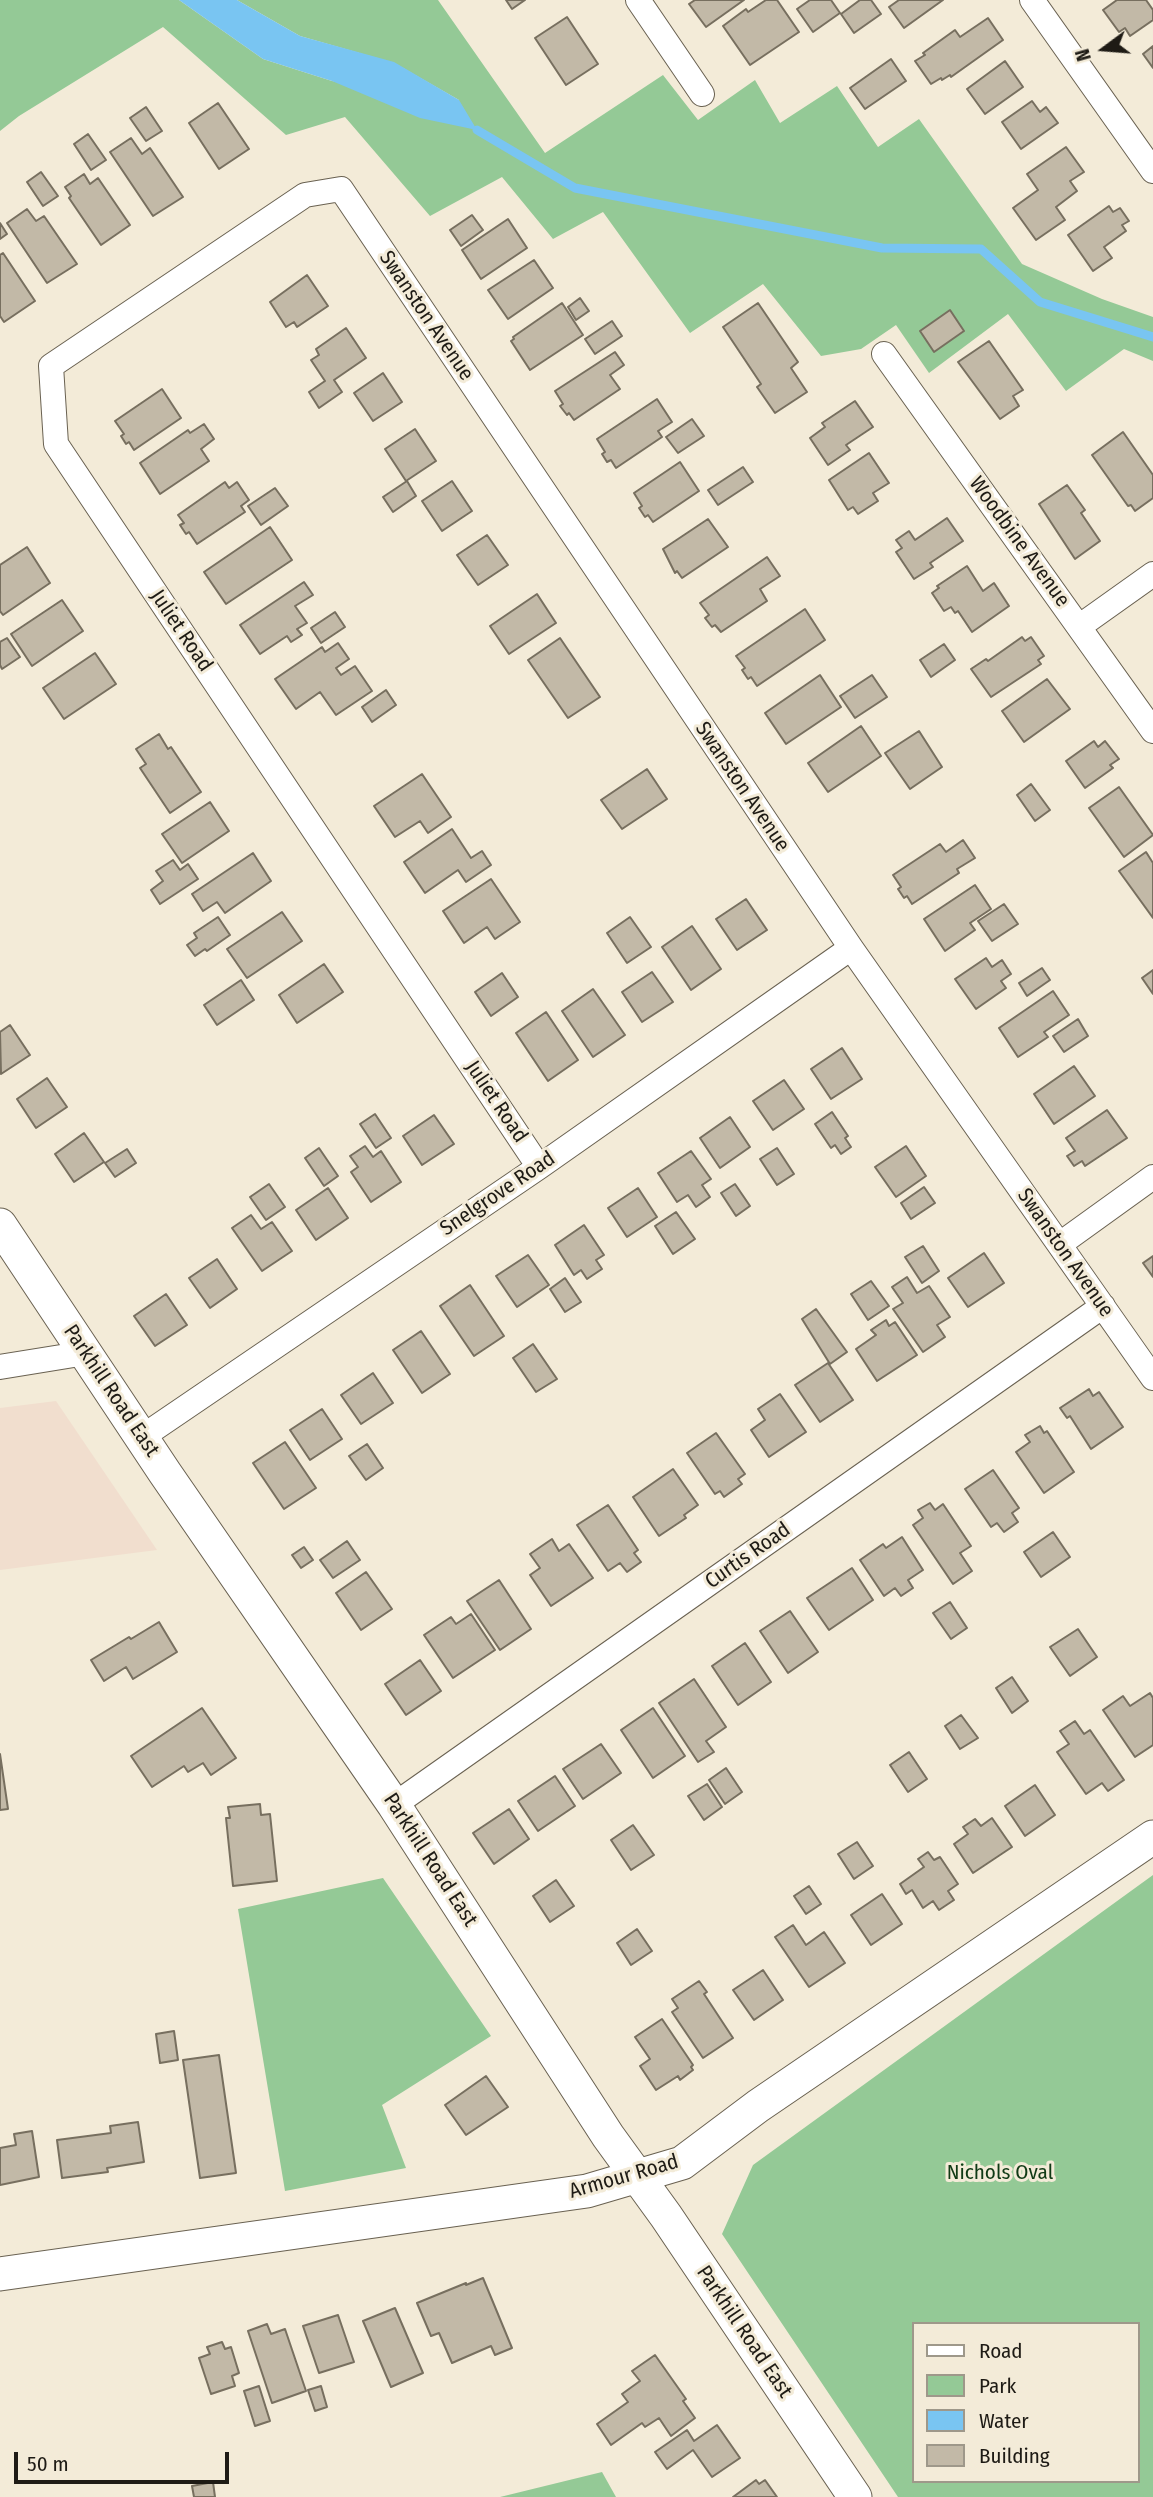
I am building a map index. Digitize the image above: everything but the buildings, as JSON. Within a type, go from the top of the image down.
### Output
[{"type":"main road","name":"Parkhill Road East","points":[[0,1226],[394,1805],[637,2178],[855,2497]]},
{"type":"main road","name":"Armour Road","points":[[0,2274],[587,2191],[682,2163],[758,2106],[1153,1837]]},
{"type":"street","points":[[638,0],[702,94]]},
{"type":"street","points":[[1032,0],[1153,171]]},
{"type":"street","name":"Swanston Avenue","points":[[341,189],[851,948],[1153,1378]]},
{"type":"street","name":"Juliet Road","points":[[341,189],[305,195],[51,366],[56,444],[539,1167]]},
{"type":"street","name":"Woodbine Avenue","points":[[884,354],[1153,731]]},
{"type":"street","points":[[1080,626],[1153,575]]},
{"type":"street","name":"Snelgrove Road","points":[[142,1437],[539,1167],[851,948]]},
{"type":"street","points":[[1059,1244],[1153,1177]]},
{"type":"street","name":"Curtis Road","points":[[394,1805],[1103,1306]]},
{"type":"street","points":[[0,1367],[86,1353]]},
{"type":"shaded area","points":[[56,1401],[157,1550],[0,1570],[0,1408]]},
{"type":"green space","points":[[0,0],[179,0],[263,59],[332,81],[459,100],[394,63],[300,36],[237,0],[438,0],[545,153],[663,75],[698,120],[755,80],[780,123],[837,86],[878,147],[919,119],[1022,264],[1102,299],[1153,317],[1153,361],[1124,349],[1066,391],[1008,314],[929,373],[896,325],[861,349],[821,356],[763,284],[690,333],[603,212],[553,239],[502,177],[430,216],[345,117],[286,135],[163,27],[19,116],[0,131]]},
{"type":"green space","name":"Nichols Oval","points":[[1153,1875],[1153,2497],[898,2497],[722,2234],[753,2165]]},
{"type":"green space","points":[[383,1878],[491,2036],[382,2105],[406,2168],[285,2191],[238,1909]]},
{"type":"green space","points":[[602,2472],[616,2497],[500,2497]]},
{"type":"water","points":[[179,0],[237,0],[300,36],[394,62],[459,100],[477,130],[420,118],[332,81],[263,59]]},
{"type":"waterway","points":[[477,130],[575,188],[882,248],[981,249],[1040,302],[1153,337]]}]
